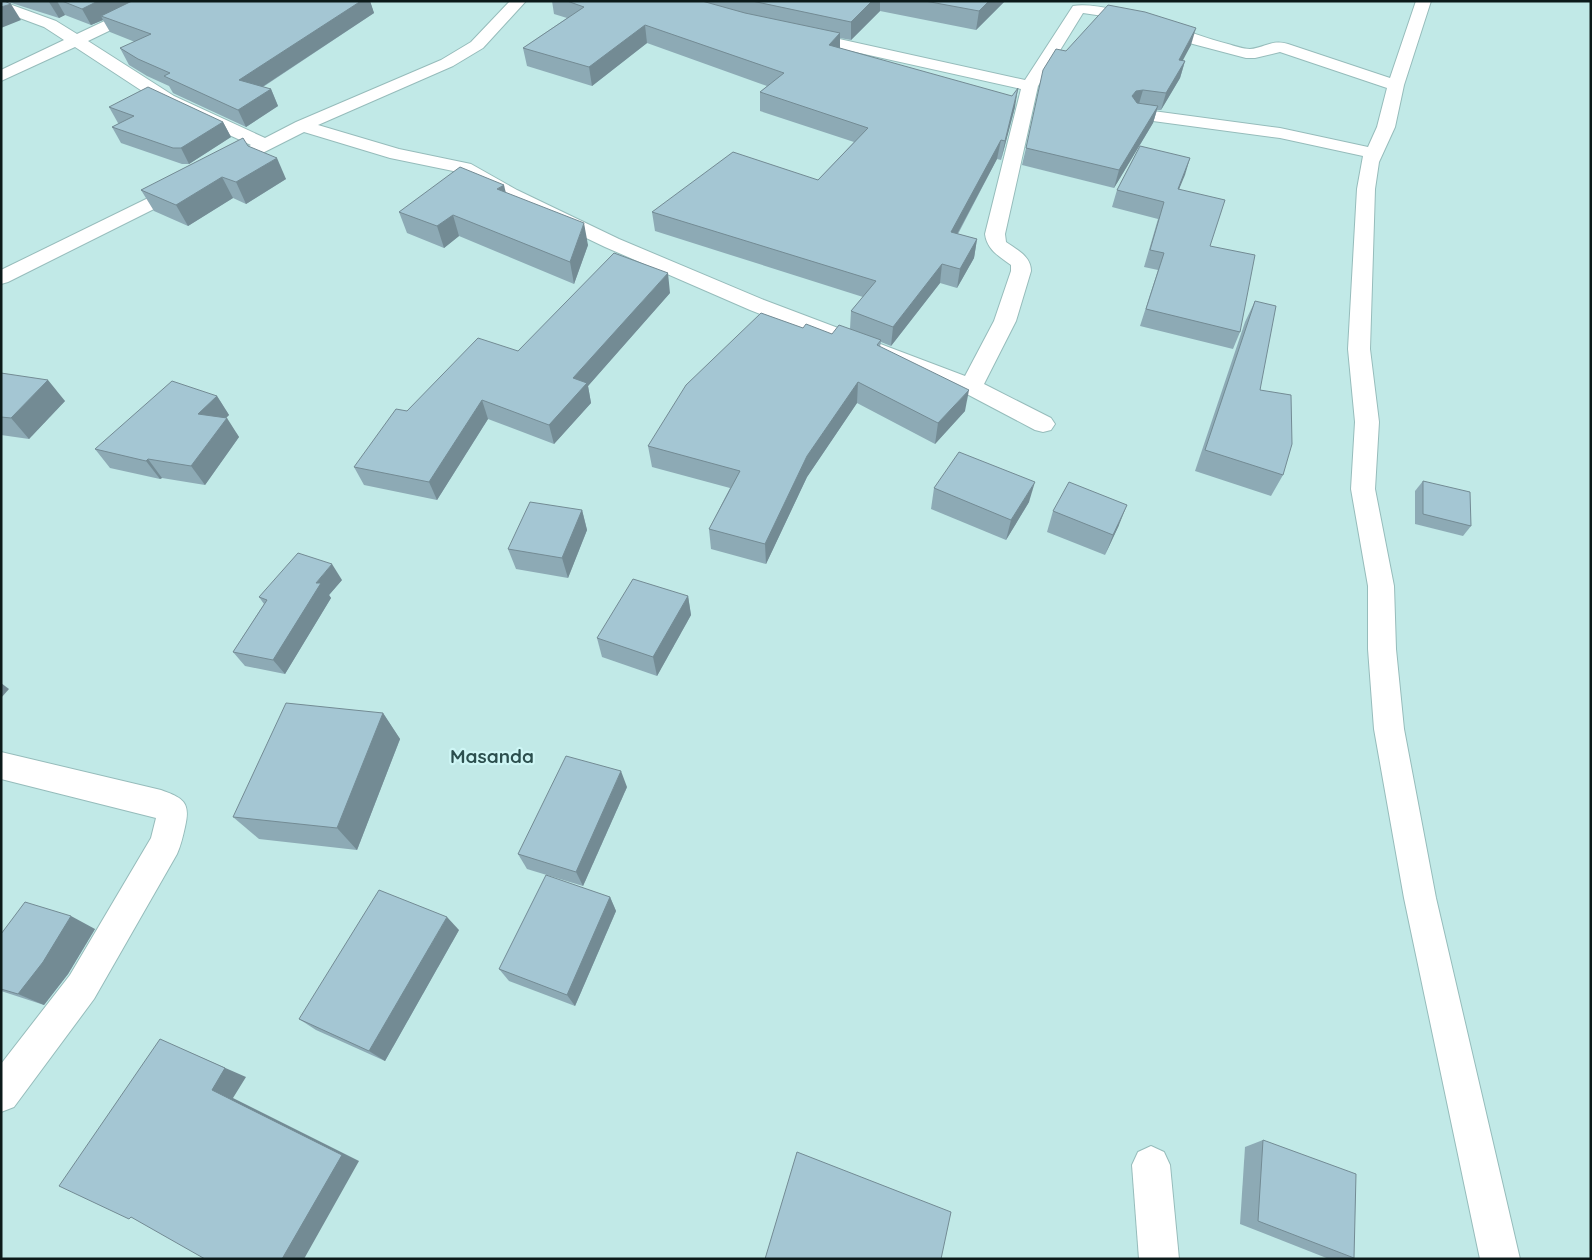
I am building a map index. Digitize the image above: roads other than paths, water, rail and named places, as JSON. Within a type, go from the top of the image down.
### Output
[{"type":"street","points":[[1,76],[160,1]]},
{"type":"street","points":[[1,278],[168,195],[264,144],[447,63],[477,45],[519,1]]},
{"type":"street","points":[[1424,1],[1396,85],[1386,127],[1370,162],[1366,189],[1359,349],[1367,422],[1363,489],[1381,586],[1382,649],[1389,729],[1420,898],[1500,1259]]},
{"type":"street","points":[[1,6],[50,24],[168,100],[264,144]]},
{"type":"street","points":[[971,386],[1005,321],[1021,271],[1021,263],[996,244],[994,234],[1030,86],[1078,9],[1093,8],[1110,12],[1198,41],[1249,54],[1274,45],[1282,46],[1396,85]]},
{"type":"street","points":[[784,32],[1030,86]]},
{"type":"street","points":[[1138,114],[1280,133],[1374,153]]},
{"type":"street","points":[[302,126],[396,154],[464,168],[510,194],[621,247],[757,305],[971,386],[1043,424]]},
{"type":"street","points":[[1,764],[160,804],[173,812],[166,843],[82,987],[1,1094]]},
{"type":"street","points":[[1151,1165],[1158,1259]]},
{"type":"district","name":"Masanda","points":[[492,756]]}]
